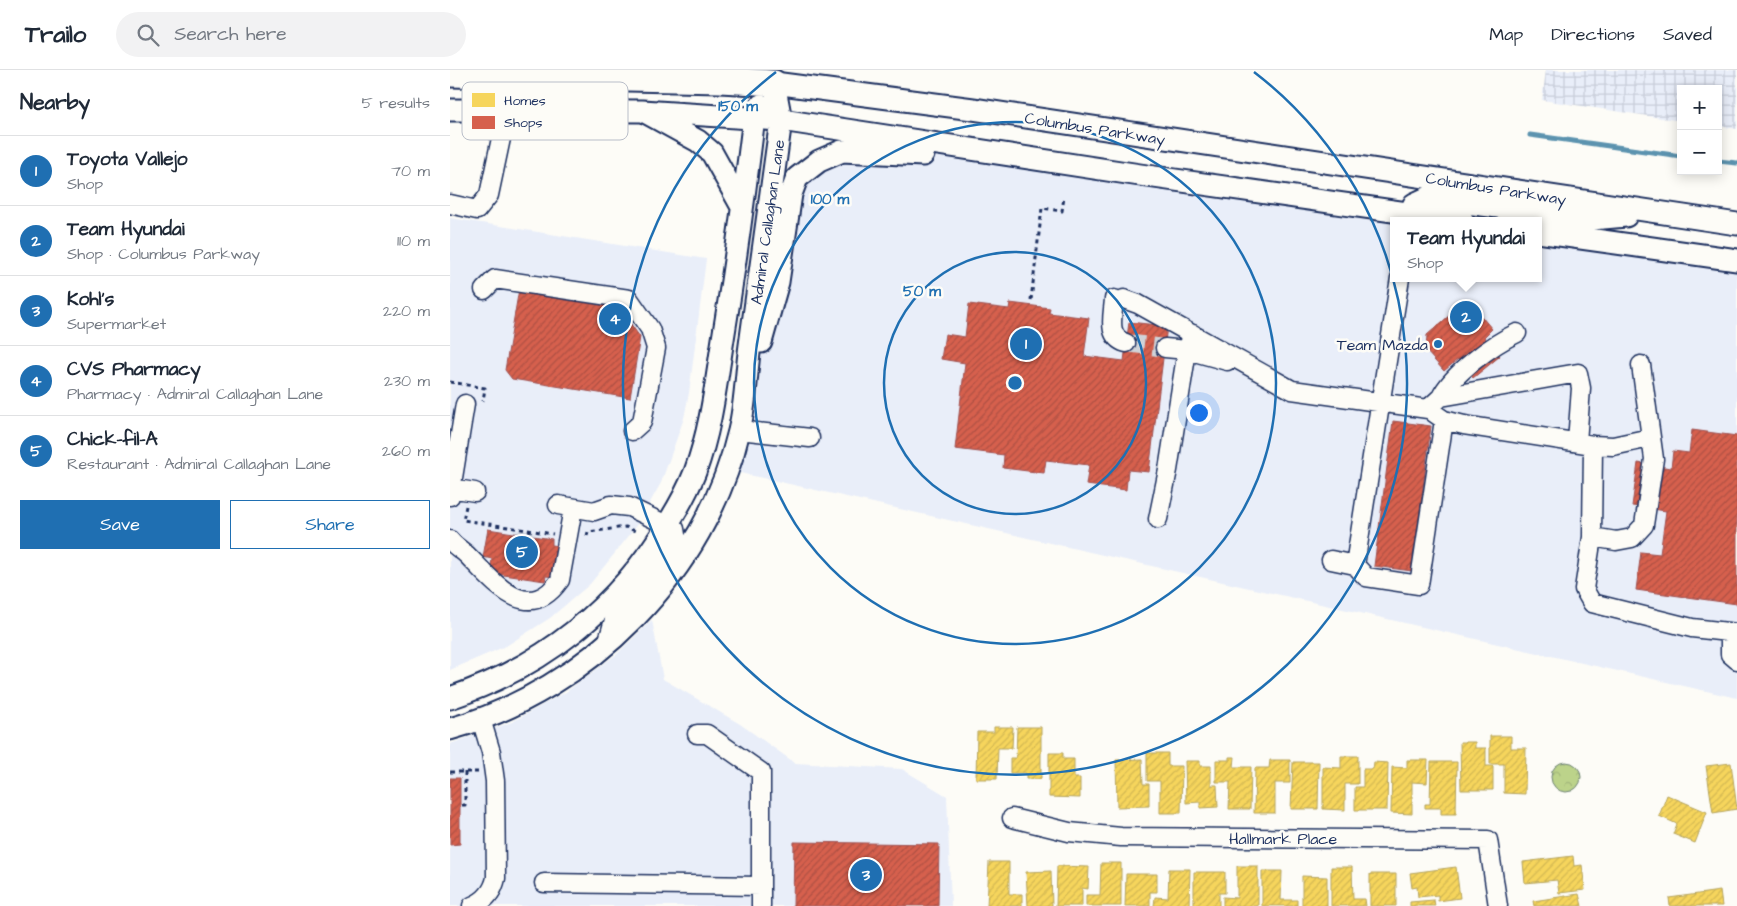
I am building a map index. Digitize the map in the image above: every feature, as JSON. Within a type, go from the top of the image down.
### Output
[{"type":"highway","name":"Columbus Parkway","points":[[450,74],[720,80],[775,77]]},
{"type":"main road","name":"Admiral Callaghan Lane","points":[[450,698],[518,670],[567,639],[626,584],[659,541],[685,495],[704,447],[716,382],[754,117],[775,77]]},
{"type":"main road","name":"Admiral Callaghan Lane","points":[[450,729],[481,719],[532,696],[559,680],[607,644],[648,603],[688,550],[722,483],[741,420],[781,120],[775,77]]},
{"type":"main road","name":"Columbus Parkway","points":[[775,77],[983,111],[1737,224]]},
{"type":"main road","points":[[628,111],[781,120],[1410,217],[1414,204],[1428,198],[1592,219],[1664,213]]},
{"type":"main road","points":[[642,111],[698,141],[712,153],[742,207]]},
{"type":"main road","points":[[741,420],[778,282],[791,194],[797,178],[812,166],[842,151],[1068,164]]},
{"type":"main road","points":[[1542,233],[1737,260]]},
{"type":"street","points":[[450,204],[477,210],[489,195],[501,140]]},
{"type":"street","points":[[484,290],[495,279],[629,299],[650,329],[656,348],[642,422],[632,431]]},
{"type":"street","points":[[1355,565],[1399,282]]},
{"type":"street","points":[[1126,343],[1118,341],[1111,330],[1119,299],[1138,304],[1190,342],[1250,366],[1292,390],[1380,402],[1434,403],[1578,373],[1582,388],[1592,537],[1584,590],[1592,602],[1692,628],[1733,633],[1730,654],[1737,660]]},
{"type":"street","points":[[1434,403],[1446,387],[1499,341],[1516,333]]},
{"type":"street","points":[[1165,348],[1190,342]]},
{"type":"street","points":[[1158,519],[1190,342]]},
{"type":"street","points":[[1592,537],[1616,540],[1632,538],[1644,525],[1654,458],[1640,365]]},
{"type":"street","points":[[1331,560],[1355,565],[1366,577],[1419,585],[1444,420],[1434,403]]},
{"type":"street","points":[[459,491],[474,406]]},
{"type":"street","points":[[741,420],[810,438]]},
{"type":"street","points":[[1444,420],[1464,425],[1613,446],[1650,438]]},
{"type":"street","points":[[450,540],[506,592],[524,601],[544,596],[560,580],[568,536],[566,507],[594,511],[611,505],[629,507],[675,529],[676,540],[644,586],[614,620],[607,644]]},
{"type":"street","points":[[472,906],[482,902],[488,896],[494,889],[496,878],[495,781],[491,752],[481,719]]},
{"type":"street","points":[[697,734],[707,734],[761,772],[761,906]]},
{"type":"street","name":"Hallmark Place","points":[[1012,818],[1069,832],[1121,838],[1488,840],[1498,906]]},
{"type":"street","points":[[544,883],[761,886]]},
{"type":"path","points":[[1031,300],[1042,208],[1062,211],[1064,197]]},
{"type":"path","points":[[450,382],[485,388],[474,406]]},
{"type":"path","points":[[459,491],[464,520],[586,538],[588,532],[626,528],[635,531]]},
{"type":"path","points":[[450,772],[479,772]]},
{"type":"path","points":[[462,805],[465,805],[465,772]]},
{"type":"shaded area","points":[[1546,70],[1737,70],[1737,129],[1722,127],[1722,85],[1677,85],[1677,120],[1542,100]]},
{"type":"shaded area","points":[[893,153],[1068,164],[1390,220],[1390,282],[1542,282],[1542,231],[1737,260],[1737,698],[727,470],[791,194],[819,161]]},
{"type":"shaded area","points":[[450,218],[706,259],[689,393],[684,418],[661,483],[636,527],[590,584],[550,618],[506,646],[450,670]]},
{"type":"shaded area","points":[[652,620],[663,679],[740,724],[795,763],[902,769],[947,796],[951,906],[450,906],[450,744],[512,722],[566,692],[617,654]]},
{"type":"green space","points":[[1566,762],[1577,766],[1581,777],[1577,788],[1566,792],[1555,788],[1551,777],[1555,766]]},
{"type":"building: Homes","points":[[994,727],[1013,727],[1012,748],[998,748],[997,779],[976,779],[977,732],[994,732]]},
{"type":"building: Homes","points":[[1017,727],[1041,727],[1041,779],[1026,779],[1026,773],[1010,773],[1010,758],[1016,758]]},
{"type":"building: Homes","points":[[1490,736],[1511,736],[1511,748],[1526,748],[1525,794],[1504,793],[1504,764],[1490,764]]},
{"type":"building: Homes","points":[[1460,742],[1475,742],[1475,748],[1486,748],[1486,766],[1493,766],[1493,790],[1461,790]]},
{"type":"building: Homes","points":[[1049,753],[1063,753],[1063,759],[1074,759],[1074,778],[1080,778],[1080,798],[1049,797]]},
{"type":"building: Homes","points":[[1147,753],[1168,753],[1168,766],[1182,766],[1181,813],[1160,813],[1160,781],[1147,781]]},
{"type":"building: Homes","points":[[1341,756],[1358,756],[1358,784],[1345,784],[1345,810],[1323,809],[1323,767],[1341,768]]},
{"type":"building: Homes","points":[[1229,757],[1235,757],[1234,767],[1251,767],[1250,809],[1229,809],[1230,782],[1216,782],[1216,760],[1229,760]]},
{"type":"building: Homes","points":[[1142,759],[1143,784],[1149,784],[1149,806],[1117,807],[1116,760]]},
{"type":"building: Homes","points":[[1270,760],[1290,760],[1290,783],[1275,783],[1275,813],[1254,813],[1255,768],[1269,768]]},
{"type":"building: Homes","points":[[1407,760],[1428,760],[1427,783],[1412,782],[1412,814],[1391,813],[1392,767],[1407,768]]},
{"type":"building: Homes","points":[[1185,761],[1200,761],[1200,766],[1211,766],[1211,785],[1217,785],[1218,807],[1200,808],[1200,802],[1186,803]]},
{"type":"building: Homes","points":[[1293,762],[1319,762],[1318,809],[1291,809]]},
{"type":"building: Homes","points":[[1374,762],[1388,763],[1387,810],[1355,810],[1355,787],[1363,787],[1363,769],[1373,769]]},
{"type":"building: Homes","points":[[1431,762],[1457,762],[1456,814],[1441,814],[1441,808],[1425,808],[1425,804],[1430,804]]},
{"type":"building: Homes","points":[[1731,763],[1737,809],[1713,813],[1706,766]]},
{"type":"building: Homes","points":[[1667,795],[1707,812],[1695,843],[1673,834],[1677,824],[1659,816]]},
{"type":"building: Homes","points":[[1573,856],[1574,866],[1582,865],[1585,890],[1559,893],[1557,880],[1525,883],[1523,862]]},
{"type":"building: Homes","points":[[989,862],[1009,862],[1009,894],[1022,894],[1022,906],[987,906]]},
{"type":"building: Homes","points":[[1101,863],[1121,863],[1121,906],[1086,906],[1086,895],[1100,895]]},
{"type":"building: Homes","points":[[1057,866],[1089,867],[1088,889],[1082,888],[1082,906],[1056,906]]},
{"type":"building: Homes","points":[[1237,866],[1258,866],[1258,906],[1223,906],[1223,897],[1237,898]]},
{"type":"building: Homes","points":[[1331,867],[1352,867],[1353,899],[1365,899],[1366,906],[1331,906]]},
{"type":"building: Homes","points":[[1456,867],[1460,898],[1438,901],[1438,895],[1418,897],[1417,887],[1412,888],[1410,873]]},
{"type":"building: Homes","points":[[1169,869],[1190,869],[1189,906],[1154,906],[1155,897],[1168,898]]},
{"type":"building: Homes","points":[[1051,871],[1052,906],[1028,906],[1026,872]]},
{"type":"building: Homes","points":[[1262,871],[1282,871],[1281,900],[1297,900],[1297,906],[1262,906]]},
{"type":"building: Homes","points":[[1194,872],[1225,872],[1225,893],[1219,893],[1219,906],[1194,906]]},
{"type":"building: Homes","points":[[1126,874],[1157,874],[1157,892],[1150,892],[1150,906],[1125,906]]},
{"type":"building: Homes","points":[[1370,874],[1396,874],[1396,906],[1370,906]]},
{"type":"building: Homes","points":[[1302,876],[1327,877],[1327,906],[1302,906]]},
{"type":"building: Homes","points":[[1720,891],[1722,906],[1670,906],[1669,898]]},
{"type":"building: Homes","points":[[1579,894],[1582,906],[1534,906],[1533,901]]},
{"type":"building: Homes","points":[[1434,900],[1435,906],[1410,906],[1410,902]]},
{"type":"building: Shops","points":[[519,289],[617,305],[640,337],[630,398],[512,379],[505,370]]},
{"type":"building: Shops","points":[[1010,303],[1050,308],[1049,313],[1089,318],[1084,356],[1124,361],[1129,322],[1167,326],[1149,472],[1128,470],[1126,490],[1086,485],[1089,465],[1046,460],[1044,473],[1003,468],[1004,455],[955,449],[965,363],[941,359],[945,334],[965,337],[969,304],[1009,309]]},
{"type":"building: Shops","points":[[1458,308],[1476,310],[1492,329],[1484,337],[1500,356],[1473,378],[1458,359],[1444,371],[1426,351],[1427,335]]},
{"type":"building: Shops","points":[[1393,421],[1431,426],[1412,571],[1374,566]]},
{"type":"building: Shops","points":[[1692,430],[1737,436],[1737,604],[1636,590],[1641,552],[1660,554],[1666,511],[1632,506],[1638,463],[1671,468],[1673,451],[1689,453]]},
{"type":"building: Shops","points":[[488,529],[552,539],[552,545],[560,546],[555,577],[546,576],[545,581],[490,573],[492,559],[483,557]]},
{"type":"building: Shops","points":[[450,778],[460,778],[460,844],[450,845]]},
{"type":"building: Shops","points":[[794,842],[939,844],[938,906],[793,906]]},
{"type":"waterway","points":[[1530,135],[1677,155]]},
{"type":"waterway","points":[[1722,161],[1737,163]]},
{"type":"tunnel","points":[[1126,343],[1165,348]]},
{"type":"place","name":"Team Hyundai","points":[[1466,317]]},
{"type":"place","name":"CVS Pharmacy","points":[[615,319]]},
{"type":"place","name":"Toyota Vallejo","points":[[1026,344]]},
{"type":"place","name":"Team Mazda","points":[[1438,344]]},
{"type":"place","name":"Chick-fil-A","points":[[522,552]]},
{"type":"place","name":"Kohl's","points":[[866,875]]}]
